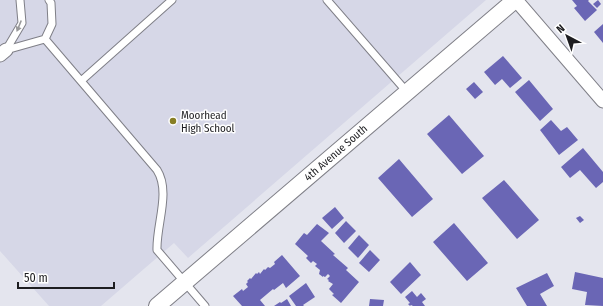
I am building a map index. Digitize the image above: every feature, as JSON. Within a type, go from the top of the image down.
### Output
[{"type":"street","name":"4th Avenue South","points":[[157,306],[516,0]]},
{"type":"street","points":[[516,0],[603,101]]},
{"type":"lane","points":[[3,53],[22,23],[20,0]]},
{"type":"lane","points":[[3,53],[44,39],[52,24],[51,2],[49,0]]},
{"type":"lane","points":[[81,81],[172,0]]},
{"type":"lane","points":[[327,0],[407,92]]},
{"type":"lane","points":[[44,39],[162,177],[164,188],[157,238],[158,250],[206,306]]},
{"type":"shaded area","name":"Moorhead High School","points":[[0,0],[486,0],[188,258],[174,243],[101,306],[49,306],[0,251]]},
{"type":"building","points":[[572,0],[589,0],[588,1],[597,10],[585,21],[574,8],[577,6]]},
{"type":"building","points":[[598,0],[601,4],[597,8],[593,4]]},
{"type":"building","points":[[603,24],[603,43],[594,32]]},
{"type":"building","points":[[503,56],[522,78],[510,88],[502,79],[495,85],[484,72]]},
{"type":"building","points":[[529,80],[553,109],[540,121],[515,92]]},
{"type":"building","points":[[474,82],[483,92],[475,99],[466,89]]},
{"type":"building","points":[[449,115],[484,156],[462,174],[427,134]]},
{"type":"building","points":[[551,120],[561,131],[567,127],[578,140],[559,155],[540,130]]},
{"type":"building","points":[[583,148],[603,172],[603,182],[596,188],[580,170],[570,178],[561,167]]},
{"type":"building","points":[[399,159],[433,199],[412,217],[378,178]]},
{"type":"building","points":[[504,180],[539,220],[517,239],[482,198]]},
{"type":"building","points":[[335,207],[344,218],[332,229],[322,218]]},
{"type":"building","points":[[580,216],[584,220],[580,223],[576,218]]},
{"type":"building","points":[[346,221],[356,231],[344,243],[335,233]]},
{"type":"building","points":[[454,223],[488,263],[467,281],[433,242]]},
{"type":"building","points":[[317,224],[329,233],[321,241],[335,254],[333,255],[348,268],[346,270],[359,282],[341,303],[332,295],[334,294],[329,289],[333,284],[327,279],[330,276],[328,274],[323,277],[319,274],[320,270],[315,266],[317,264],[313,261],[311,263],[306,258],[308,256],[295,244],[304,233],[307,235]]},
{"type":"building","points":[[359,235],[369,245],[358,258],[348,248]]},
{"type":"building","points":[[370,250],[380,260],[369,272],[359,263]]},
{"type":"building","points":[[282,255],[300,276],[286,288],[283,283],[260,300],[265,306],[242,306],[233,296],[242,289],[243,291],[248,287],[246,284],[250,278],[251,279],[256,273],[257,274],[259,272],[260,274],[268,267],[270,268]]},
{"type":"building","points":[[410,262],[421,275],[401,294],[390,282]]},
{"type":"building","points":[[575,272],[603,278],[603,306],[585,305],[587,292],[572,289]]},
{"type":"building","points":[[547,273],[554,286],[540,294],[547,306],[527,306],[516,288]]},
{"type":"building","points":[[306,283],[315,297],[303,305],[304,306],[296,306],[289,296]]},
{"type":"building","points":[[412,291],[417,297],[421,293],[426,299],[422,302],[425,306],[410,306],[408,304],[410,303],[405,297]]},
{"type":"building","points":[[287,299],[291,306],[274,306],[280,302],[281,303]]},
{"type":"building","points":[[370,299],[384,300],[383,306],[369,306]]},
{"type":"place","name":"Moorhead High School","points":[[173,121]]}]
